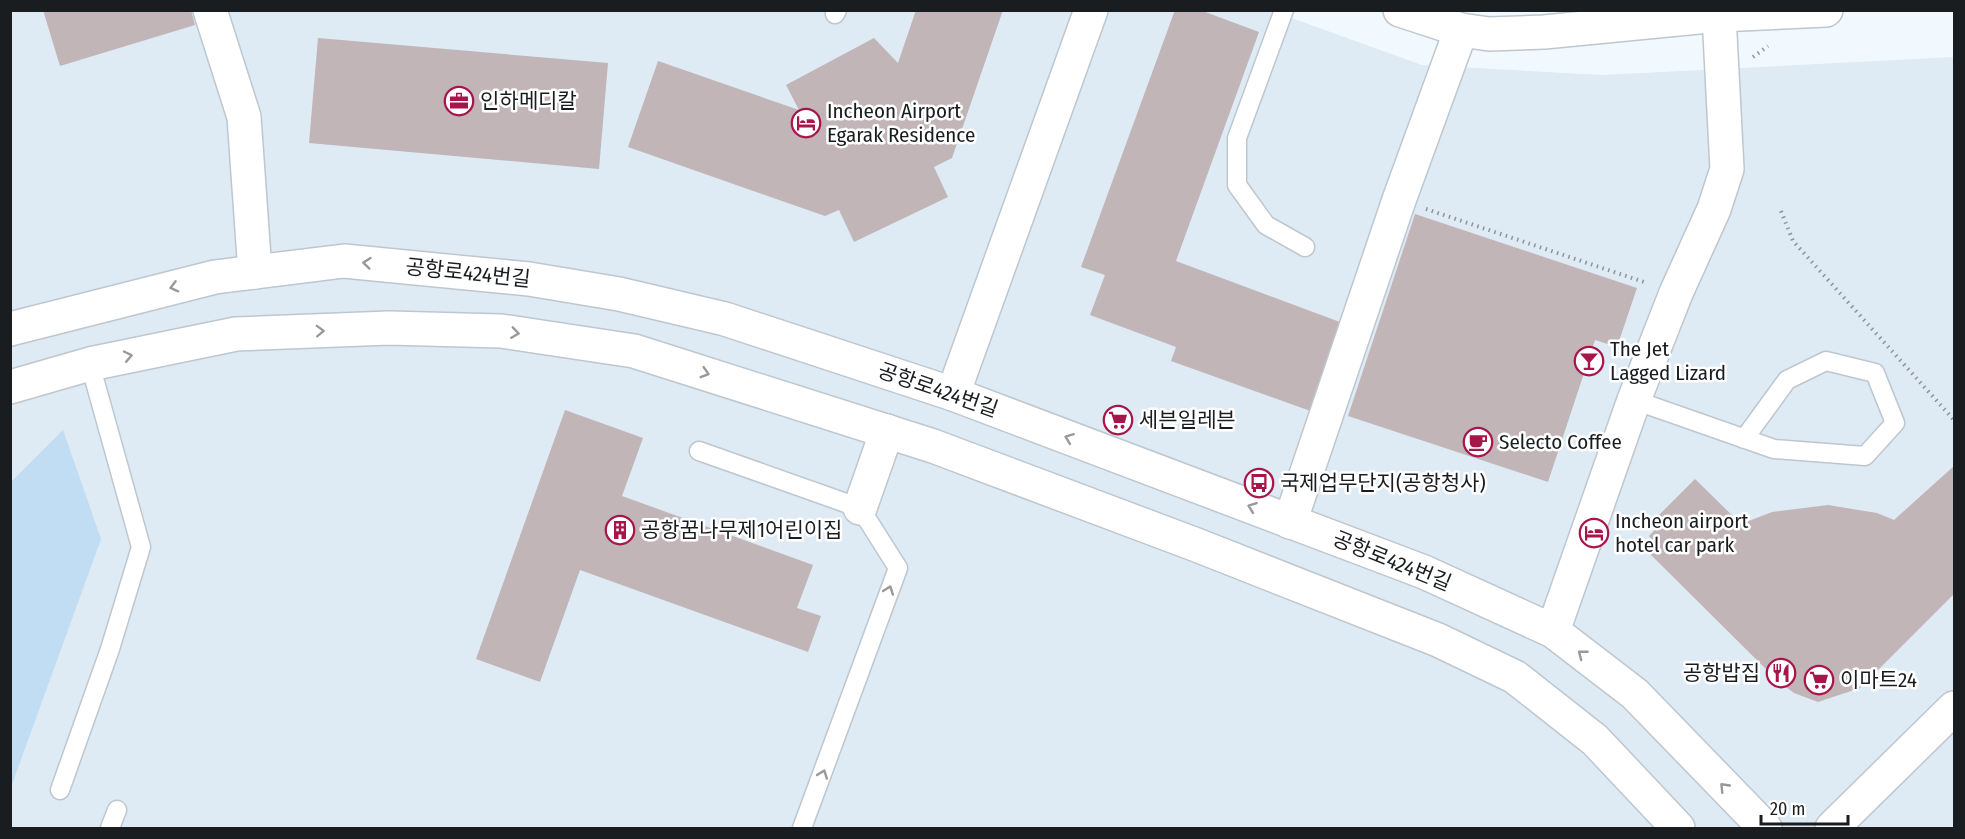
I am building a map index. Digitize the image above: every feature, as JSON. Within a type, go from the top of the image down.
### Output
[{"type":"street","points":[[210,10],[244,117],[255,272]]},
{"type":"street","points":[[953,394],[1091,10]]},
{"type":"street","points":[[1400,10],[1461,30],[1489,34],[1544,32],[1719,15],[1826,10]]},
{"type":"street","points":[[1553,631],[1634,400],[1676,293],[1714,209],[1727,169],[1719,15]]},
{"type":"street","points":[[1290,522],[1399,200],[1461,30]]},
{"type":"street","name":"공항로424번길","points":[[10,329],[204,279],[344,261],[529,279],[619,294],[725,320],[953,394],[1424,572],[1553,631],[1635,694],[1765,828]]},
{"type":"street","points":[[10,387],[90,364],[236,334],[389,328],[501,331],[634,351],[887,431],[1194,544],[1438,640],[1515,677],[1594,741],[1678,828]]},
{"type":"street","points":[[860,508],[887,431]]},
{"type":"street","points":[[1832,828],[1954,708]]},
{"type":"lane","points":[[1284,10],[1237,138],[1237,185],[1266,225],[1305,247]]},
{"type":"lane","points":[[1634,400],[1744,439],[1774,449],[1865,456],[1895,423],[1875,373],[1826,362],[1787,380],[1744,439]]},
{"type":"lane","points":[[60,790],[110,649],[141,547],[90,364]]},
{"type":"lane","points":[[699,452],[860,508],[897,568],[802,828]]},
{"type":"lane","points":[[110,828],[117,810]]},
{"type":"path","points":[[1399,200],[1676,293]]},
{"type":"path","points":[[1781,211],[1793,241],[1954,420]]},
{"type":"shaded area","points":[[1269,10],[1422,65],[1602,75],[1954,57],[1954,828],[11,828],[10,11]]},
{"type":"shaded area","points":[[63,430],[101,539],[11,787],[11,482]]},
{"type":"building","points":[[43,10],[191,10],[195,25],[60,66]]},
{"type":"building","points":[[916,10],[1003,10],[952,158],[934,167],[948,197],[854,242],[839,210],[825,216],[628,147],[658,61],[799,110],[786,85],[874,38],[898,63]]},
{"type":"building","points":[[1175,10],[1200,10],[1259,32],[1176,261],[1348,325],[1316,413],[1171,361],[1176,347],[1090,315],[1105,275],[1081,267]]},
{"type":"building","points":[[318,38],[608,63],[599,169],[309,143]]},
{"type":"building","points":[[1415,214],[1637,288],[1617,347],[1595,340],[1548,482],[1348,416]]},
{"type":"building","name":"공항꿈나무제1어린이집","points":[[565,410],[643,438],[622,496],[813,565],[797,608],[821,616],[808,652],[580,570],[540,682],[476,659]]},
{"type":"building","points":[[1954,466],[1954,594],[1860,688],[1818,702],[1794,693],[1778,681],[1645,549],[1653,541],[1649,536],[1664,520],[1659,515],[1695,479],[1741,524],[1772,512],[1828,505],[1877,513],[1894,520]]},
{"type":"place","name":"인하메디칼","points":[[459,101]]},
{"type":"place","name":"Incheon Airport Egarak Residence","points":[[806,123]]},
{"type":"place","name":"The Jet Lagged Lizard","points":[[1589,361]]},
{"type":"place","name":"세븐일레븐","points":[[1118,420]]},
{"type":"place","name":"Selecto Coffee","points":[[1478,442]]},
{"type":"place","name":"국제업무단지(공항청사)","points":[[1259,483]]},
{"type":"place","name":"공항꿈나무제1어린이집","points":[[620,530]]},
{"type":"place","name":"Incheon airport hotel car park","points":[[1594,533]]},
{"type":"place","name":"공항밥집","points":[[1781,673]]},
{"type":"place","name":"이마트24","points":[[1819,680]]}]
